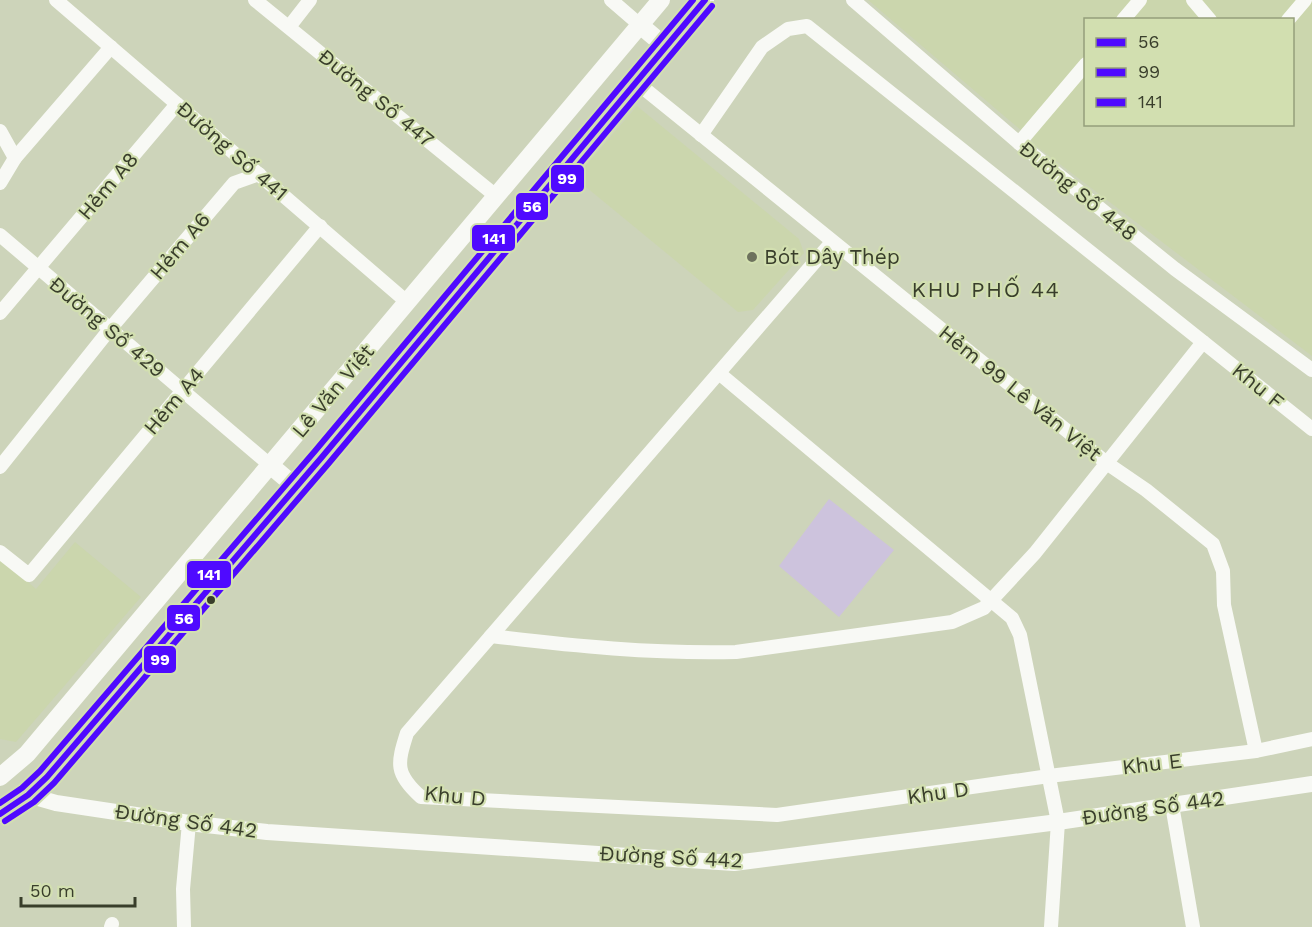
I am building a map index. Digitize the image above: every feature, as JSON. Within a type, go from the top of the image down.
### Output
[{"type":"main road","name":"Lê Văn Việt","points":[[0,777],[27,754],[661,0]]},
{"type":"main road","name":"Lê Văn Việt","points":[[0,814],[28,795],[47,777],[296,487],[705,0]]},
{"type":"main road","points":[[640,25],[666,47]]},
{"type":"main road","points":[[270,465],[296,487]]},
{"type":"main road","points":[[0,777],[28,795]]},
{"type":"street","name":"Đường Số 441","points":[[56,0],[407,302]]},
{"type":"street","name":"Đường Số 447","points":[[255,0],[496,196]]},
{"type":"street","points":[[289,27],[310,0]]},
{"type":"street","points":[[611,0],[640,25]]},
{"type":"street","name":"Đường Số 448","points":[[853,0],[1019,143],[1175,269],[1312,370]]},
{"type":"street","points":[[1125,18],[1140,0]]},
{"type":"street","points":[[1193,0],[1208,18]]},
{"type":"street","points":[[1290,18],[1305,0]]},
{"type":"street","name":"Khu F","points":[[701,135],[762,47],[788,29],[807,26],[1312,429]]},
{"type":"street","points":[[0,183],[15,158],[111,47]]},
{"type":"street","points":[[1019,143],[1084,66]]},
{"type":"street","name":"Hẻm 99 Lê Văn Việt","points":[[636,82],[1108,464],[1146,490],[1213,544],[1223,571],[1224,605],[1256,751]]},
{"type":"street","name":"Hẻm A8","points":[[0,313],[177,104]]},
{"type":"street","points":[[0,131],[15,158]]},
{"type":"street","name":"Hẻm A6","points":[[0,466],[110,329],[234,183],[259,174]]},
{"type":"street","name":"Hẻm A4","points":[[0,552],[28,575],[320,226]]},
{"type":"street","name":"Đường Số 429","points":[[0,235],[270,465]]},
{"type":"street","name":"Khu D","points":[[832,242],[407,733],[399,763],[402,778],[421,796],[777,815],[1049,776]]},
{"type":"street","points":[[491,636],[577,647],[703,653],[736,652],[952,622],[984,608],[1035,553],[1203,342]]},
{"type":"street","points":[[720,374],[1012,618],[1020,635],[1058,822],[1051,927]]},
{"type":"street","points":[[1256,751],[1312,739]]},
{"type":"street","name":"Khu E","points":[[1049,776],[1256,751]]},
{"type":"street","name":"Đường Số 442","points":[[28,795],[56,803],[267,832],[734,863],[1058,822],[1312,784]]},
{"type":"street","points":[[1172,805],[1193,927]]},
{"type":"street","points":[[184,927],[183,889],[189,823]]},
{"type":"shaded area","points":[[868,0],[1140,0],[1124,18],[1084,18],[1084,126],[1294,126],[1294,18],[1127,18],[1145,0],[1312,0],[1312,356],[1036,146],[1029,137]]},
{"type":"shaded area","points":[[637,106],[799,239],[804,253],[753,310],[738,312],[575,178]]},
{"type":"shaded area","points":[[829,499],[894,550],[839,617],[779,566]]},
{"type":"shaded area","points":[[75,542],[141,597],[16,742],[0,739],[0,558],[36,589]]},
{"type":"transit line","name":"141","points":[[0,803],[22,788],[40,771],[315,451],[693,0]]},
{"type":"transit line","name":"56","points":[[0,814],[28,795],[47,777],[322,457],[705,0]]},
{"type":"transit line","name":"99","points":[[5,821],[34,802],[54,783],[329,463],[712,6]]},
{"type":"place","name":"Bót Dây Thép","points":[[752,257]]},
{"type":"district","name":"KHU PHỐ 44","points":[[986,289]]}]
